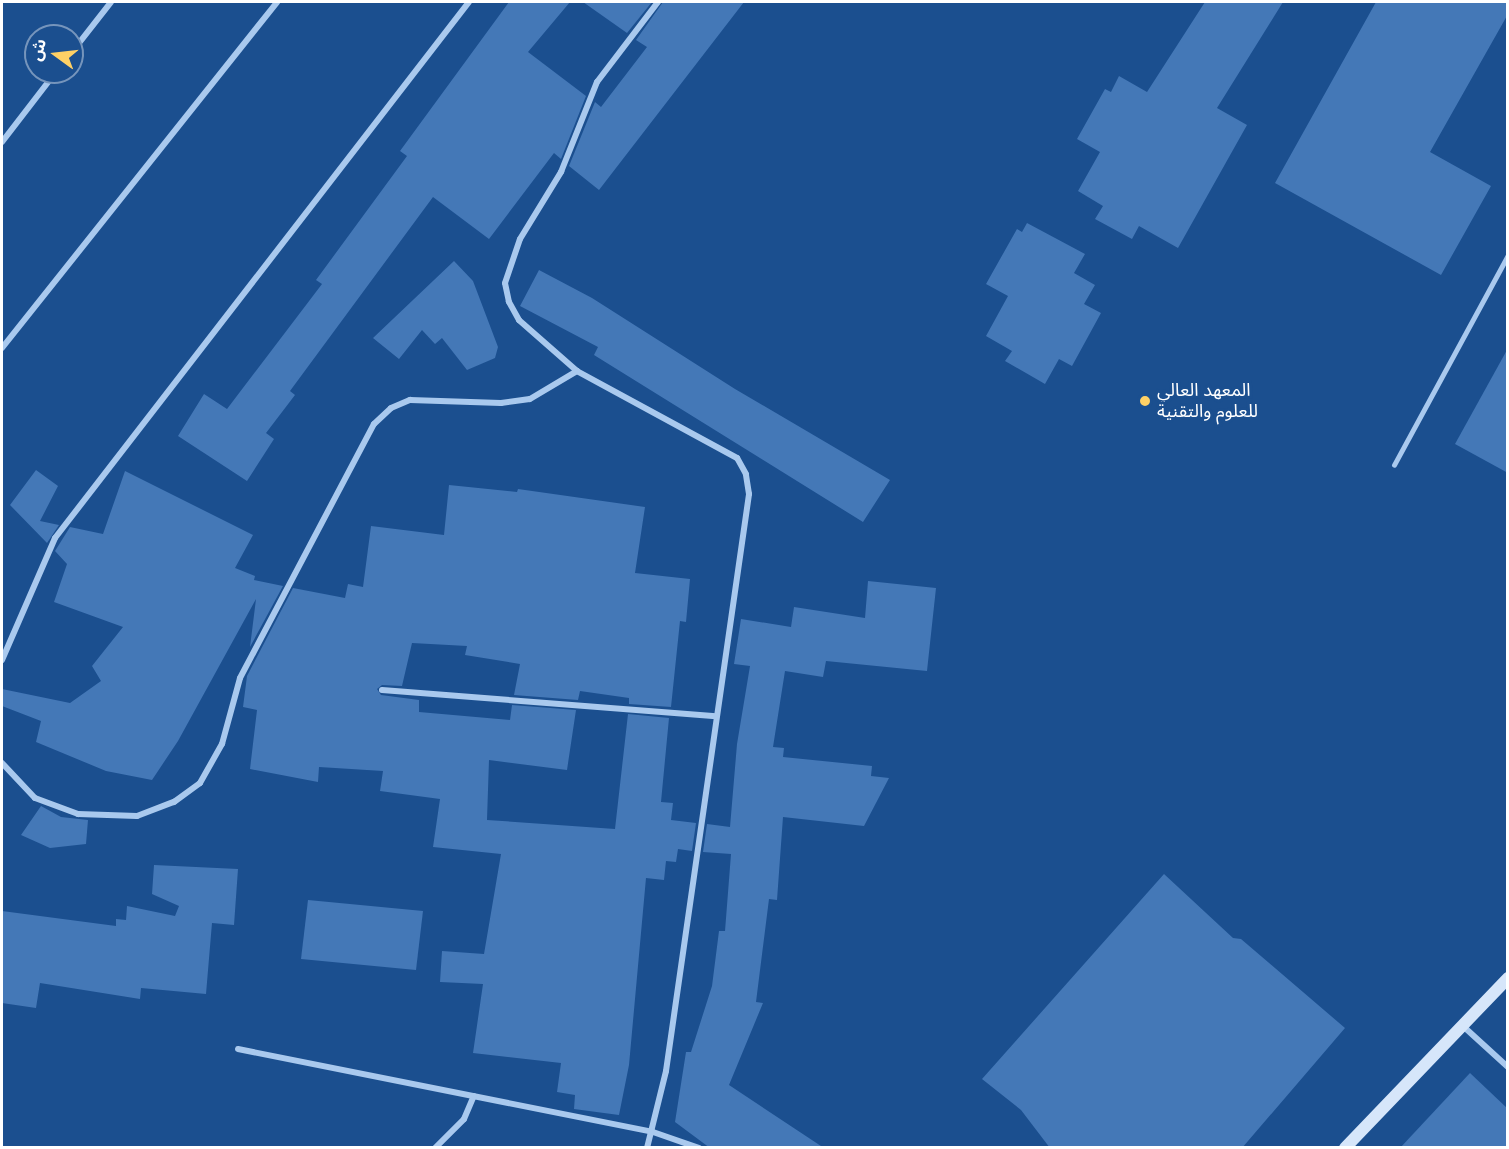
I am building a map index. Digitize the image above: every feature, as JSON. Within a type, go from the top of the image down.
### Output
[{"type":"main road","points":[[1346,1148],[1464,1027],[1508,978]]},
{"type":"street","points":[[84,37],[111,2]]},
{"type":"street","points":[[2,348],[277,2]]},
{"type":"street","points":[[2,660],[55,538],[469,2]]},
{"type":"street","points":[[647,1148],[653,1132],[666,1071],[749,494],[746,474],[737,459],[577,371],[519,320],[509,302],[507,271],[520,239],[561,172],[597,82],[658,2]]},
{"type":"street","points":[[2,142],[47,84]]},
{"type":"street","points":[[2,763],[35,798],[78,814],[137,816],[174,802],[200,783],[222,744],[240,678],[375,424],[391,408],[410,400],[501,403],[530,399],[577,371]]},
{"type":"street","points":[[382,690],[716,716]]},
{"type":"street","points":[[1464,1027],[1508,1067]]},
{"type":"street","points":[[238,1049],[653,1132],[699,1148]]},
{"type":"street","points":[[435,1148],[464,1119],[474,1096]]},
{"type":"lane","points":[[1394,465],[1508,255]]},
{"type":"building","points":[[509,2],[570,2],[528,52],[586,96],[561,159],[554,153],[489,239],[433,197],[290,391],[295,395],[266,433],[274,439],[247,481],[178,436],[204,394],[227,409],[322,284],[316,280],[407,156],[400,151]]},
{"type":"building","points":[[583,2],[652,2],[627,33]]},
{"type":"building","points":[[663,2],[744,2],[599,190],[569,166],[595,102],[601,107],[647,47],[636,40]]},
{"type":"building","points":[[1205,2],[1283,2],[1217,108],[1247,125],[1178,248],[1139,226],[1132,239],[1095,219],[1103,206],[1078,191],[1100,152],[1077,139],[1105,89],[1111,92],[1119,76],[1147,92]]},
{"type":"building","points":[[1376,2],[1508,2],[1508,14],[1430,152],[1491,186],[1441,275],[1275,183]]},
{"type":"building","points":[[1027,223],[1085,254],[1074,273],[1095,285],[1084,304],[1101,313],[1072,366],[1059,359],[1045,384],[1005,361],[1012,351],[986,336],[1008,296],[986,284],[1017,229],[1022,232]]},
{"type":"building","points":[[454,261],[473,281],[498,347],[495,358],[467,370],[442,338],[435,344],[422,330],[399,359],[373,338]]},
{"type":"building","points":[[539,270],[592,298],[735,389],[890,480],[863,522],[594,355],[598,347],[520,306]]},
{"type":"building","points":[[1507,350],[1508,440],[1508,473],[1455,444]]},
{"type":"building","points":[[36,470],[58,486],[40,521],[59,525],[47,543],[10,505]]},
{"type":"building","points":[[125,471],[253,535],[235,568],[255,576],[254,580],[283,586],[250,647],[256,599],[178,741],[152,780],[106,771],[36,742],[41,721],[2,706],[2,689],[70,703],[101,681],[92,666],[123,627],[54,602],[67,564],[55,551],[70,527],[103,534]]},
{"type":"building","points":[[449,485],[517,492],[518,489],[645,507],[635,573],[690,579],[686,622],[680,621],[671,707],[629,704],[629,698],[580,691],[578,700],[514,695],[520,664],[465,655],[467,646],[412,643],[402,686],[382,685],[377,689],[381,695],[419,700],[419,712],[510,720],[512,705],[576,710],[567,770],[489,760],[487,820],[615,829],[628,714],[669,718],[661,802],[673,803],[671,820],[696,823],[692,851],[678,849],[676,862],[666,861],[664,880],[646,878],[629,1065],[619,1115],[574,1109],[575,1095],[557,1092],[561,1063],[473,1053],[483,984],[440,982],[442,951],[484,954],[501,854],[433,847],[440,799],[380,791],[383,771],[319,767],[318,782],[250,769],[257,710],[243,707],[247,676],[293,588],[345,598],[348,584],[363,587],[371,526],[444,535]]},
{"type":"building","points":[[868,581],[936,588],[927,671],[826,661],[823,677],[785,671],[773,747],[784,748],[783,757],[872,766],[871,776],[889,778],[864,826],[783,817],[777,900],[769,899],[756,1002],[763,1003],[729,1085],[824,1148],[710,1148],[675,1122],[686,1052],[691,1052],[712,986],[719,931],[725,931],[731,854],[703,852],[707,824],[730,827],[737,744],[750,666],[734,664],[741,619],[791,627],[794,607],[865,618]]},
{"type":"building","points":[[41,806],[61,817],[88,820],[86,844],[50,848],[21,835]]},
{"type":"building","points":[[154,865],[238,869],[234,925],[212,923],[206,994],[141,988],[140,999],[40,983],[36,1008],[2,1003],[2,911],[116,926],[116,919],[126,920],[127,906],[175,916],[179,906],[152,894]]},
{"type":"building","points":[[1164,874],[1233,938],[1241,939],[1345,1028],[1242,1148],[1050,1148],[1021,1110],[982,1079]]},
{"type":"building","points":[[308,900],[423,911],[416,970],[301,959]]},
{"type":"building","points":[[1470,1073],[1508,1109],[1508,1148],[1400,1148]]},
{"type":"place","name":"المعهد العالي للعلوم والتقنية","points":[[1145,401]]}]
